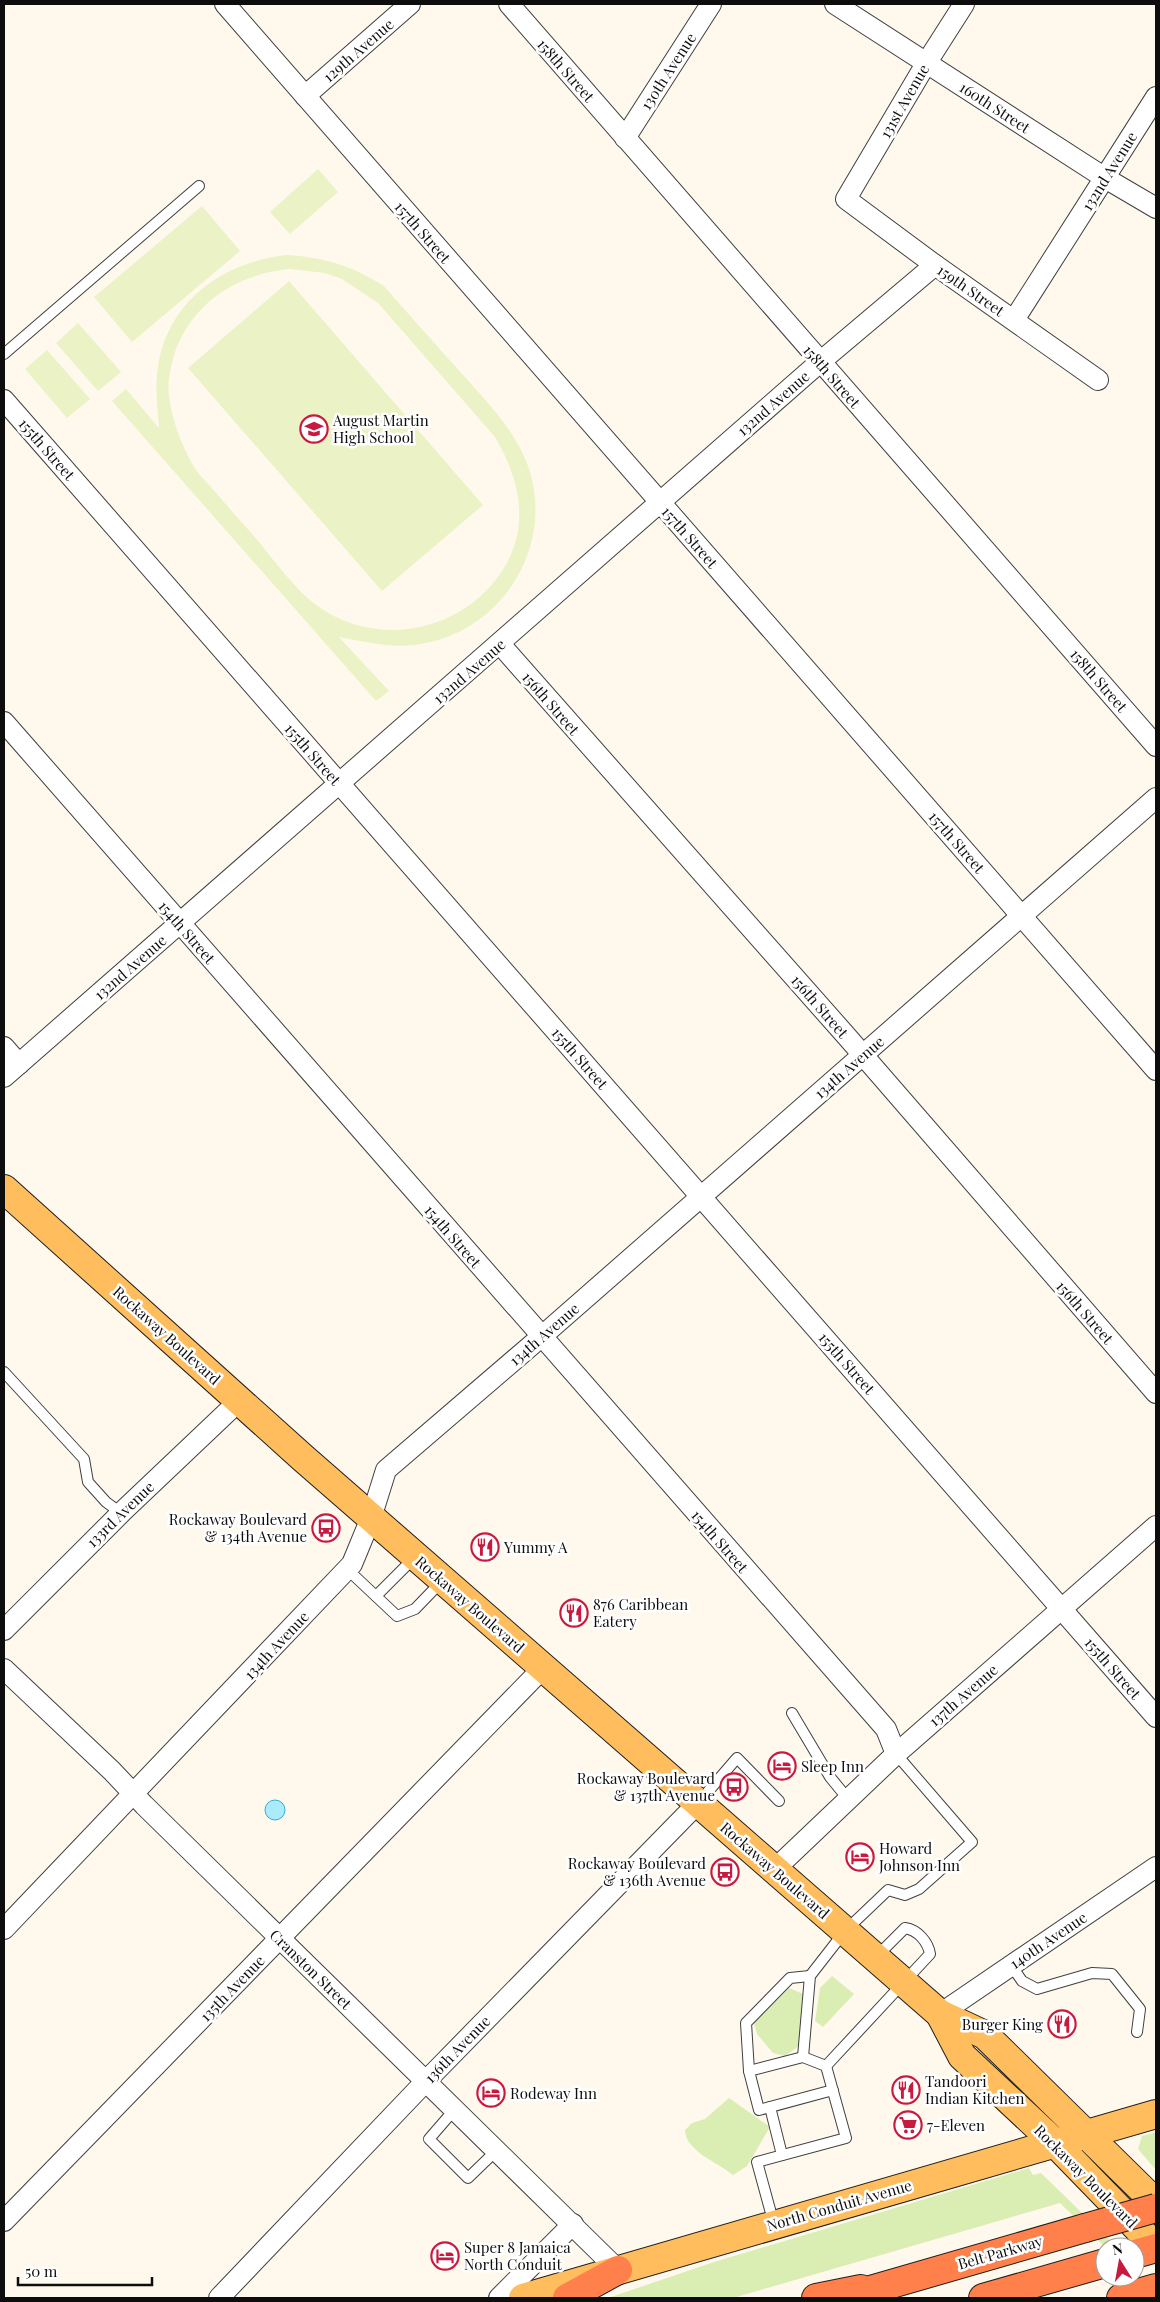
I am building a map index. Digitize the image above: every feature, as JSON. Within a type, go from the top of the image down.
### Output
[{"type":"highway","name":"Belt Parkway","points":[[843,2298],[1156,2208]]},
{"type":"highway","points":[[983,2298],[1095,2265]]},
{"type":"highway","points":[[567,2298],[618,2270]]},
{"type":"highway","points":[[816,2298],[901,2281]]},
{"type":"main road","name":"Rockaway Boulevard","points":[[4,1189],[415,1557],[875,1958],[940,2014],[985,2035],[1156,2203]]},
{"type":"main road","name":"Rockaway Boulevard","points":[[940,2014],[962,2056],[1055,2143],[1156,2247]]},
{"type":"main road","name":"North Conduit Avenue","points":[[523,2298],[1156,2114]]},
{"type":"street","name":"157th Street","points":[[224,4],[1156,1070]]},
{"type":"street","name":"129th Avenue","points":[[305,96],[410,4]]},
{"type":"street","name":"158th Street","points":[[509,4],[1156,746]]},
{"type":"street","name":"130th Avenue","points":[[625,138],[711,4]]},
{"type":"street","name":"160th Street","points":[[836,4],[1105,178],[1156,208]]},
{"type":"street","name":"131st Avenue","points":[[846,199],[927,62],[964,4]]},
{"type":"street","name":"132nd Avenue","points":[[1014,320],[1156,97]]},
{"type":"street","name":"159th Street","points":[[846,199],[935,265],[1098,380]]},
{"type":"street","name":"132nd Avenue","points":[[4,1077],[820,362],[935,265]]},
{"type":"street","name":"155th Street","points":[[4,400],[1156,1717]]},
{"type":"street","name":"156th Street","points":[[500,644],[1156,1393]]},
{"type":"street","name":"154th Street","points":[[4,722],[886,1729],[896,1754]]},
{"type":"street","name":"134th Avenue","points":[[4,1929],[134,1795],[352,1564],[371,1518],[386,1470],[541,1337],[1156,798]]},
{"type":"street","points":[[4,1047],[19,1064]]},
{"type":"street","name":"133rd Avenue","points":[[4,1630],[121,1513],[240,1400]]},
{"type":"street","name":"137th Avenue","points":[[775,1869],[896,1754],[1156,1526]]},
{"type":"street","name":"135th Avenue","points":[[4,2221],[543,1668]]},
{"type":"street","name":"Cranston Street","points":[[4,1669],[112,1772],[618,2270]]},
{"type":"street","name":"136th Avenue","points":[[220,2298],[426,2081],[698,1803]]},
{"type":"street","name":"140th Avenue","points":[[940,2014],[1156,1867]]},
{"type":"street","points":[[499,2298],[573,2224]]},
{"type":"lane","points":[[4,354],[199,186]]},
{"type":"lane","points":[[4,1372],[84,1459],[88,1482],[106,1502],[121,1513]]},
{"type":"lane","points":[[376,1596],[415,1557]]},
{"type":"lane","points":[[347,1569],[397,1616],[415,1609],[443,1580]]},
{"type":"lane","points":[[792,1713],[830,1777],[848,1799]]},
{"type":"lane","points":[[803,2057],[810,1976],[845,1931],[888,1890],[905,1895],[919,1889],[972,1842],[896,1754]]},
{"type":"lane","points":[[698,1803],[737,1758],[779,1801]]},
{"type":"lane","points":[[826,2066],[930,1954],[926,1942],[912,1929],[905,1928],[875,1958]]},
{"type":"lane","points":[[1011,1965],[1022,1981],[1037,1989],[1092,1974],[1112,1974],[1140,2009],[1137,2032]]},
{"type":"lane","points":[[810,1976],[790,1978],[746,2023],[749,2071],[759,2110],[833,2090]]},
{"type":"lane","points":[[749,2071],[803,2057],[826,2066]]},
{"type":"lane","points":[[774,2224],[757,2162],[846,2138],[826,2066]]},
{"type":"lane","points":[[770,2107],[782,2155]]},
{"type":"lane","points":[[455,2109],[429,2139],[468,2178],[497,2150]]},
{"type":"green space","points":[[318,169],[338,192],[290,234],[270,212]]},
{"type":"green space","points":[[202,206],[240,251],[132,342],[94,297]]},
{"type":"green space","points":[[287,255],[325,260],[361,273],[384,286],[504,423],[523,454],[533,485],[535,516],[530,546],[519,574],[502,599],[479,620],[452,635],[421,644],[400,646],[339,637],[389,691],[376,701],[112,401],[126,389],[159,428],[156,395],[157,375],[162,350],[171,327],[183,308],[218,277],[263,259]],"holes":[[[289,269],[325,273],[342,279],[378,303],[495,437],[504,454],[516,488],[519,505],[516,540],[510,557],[500,574],[482,595],[460,611],[436,622],[411,629],[384,630],[358,625],[333,615],[303,594],[197,471],[178,432],[170,405],[170,374],[175,352],[183,334],[206,305],[235,284],[270,272]]]},
{"type":"green space","points":[[289,281],[483,505],[382,591],[188,368]]},
{"type":"green space","points":[[78,323],[121,372],[98,391],[56,343]]},
{"type":"green space","points":[[47,350],[90,399],[67,418],[25,369]]},
{"type":"green space","points":[[832,1976],[854,1994],[823,2027],[815,2021],[820,1988]]},
{"type":"green space","points":[[789,1988],[803,1994],[799,2046],[785,2056],[773,2053],[757,2034],[754,2023]]},
{"type":"green space","points":[[729,2098],[770,2127],[747,2166],[733,2175],[696,2150],[686,2137],[685,2130],[692,2123],[705,2119]]},
{"type":"green space","points":[[1156,2132],[1156,2170],[1138,2149],[1142,2136]]},
{"type":"green space","points":[[1029,2168],[1033,2175],[1041,2173],[1107,2237],[1095,2237],[1060,2203],[733,2298],[608,2298],[714,2262]]},
{"type":"water","points":[[275,1800],[282,1803],[285,1810],[282,1817],[275,1820],[268,1817],[265,1810],[268,1803]]},
{"type":"place","name":"August Martin High School","points":[[314,429]]},
{"type":"place","name":"Rockaway Boulevard & 134th Avenue","points":[[326,1528]]},
{"type":"place","name":"Yummy A","points":[[485,1547]]},
{"type":"place","name":"876 Caribbean Eatery","points":[[574,1613]]},
{"type":"place","name":"Sleep Inn","points":[[782,1766]]},
{"type":"place","name":"Rockaway Boulevard & 137th Avenue","points":[[734,1787]]},
{"type":"place","name":"Howard Johnson Inn","points":[[860,1857]]},
{"type":"place","name":"Rockaway Boulevard & 136th Avenue","points":[[725,1872]]},
{"type":"place","name":"Burger King","points":[[1062,2024]]},
{"type":"place","name":"Tandoori Indian Kitchen","points":[[906,2090]]},
{"type":"place","name":"Rodeway Inn","points":[[491,2093]]},
{"type":"place","name":"7-Eleven","points":[[908,2125]]},
{"type":"place","name":"Super 8 Jamaica North Conduit","points":[[445,2256]]}]
